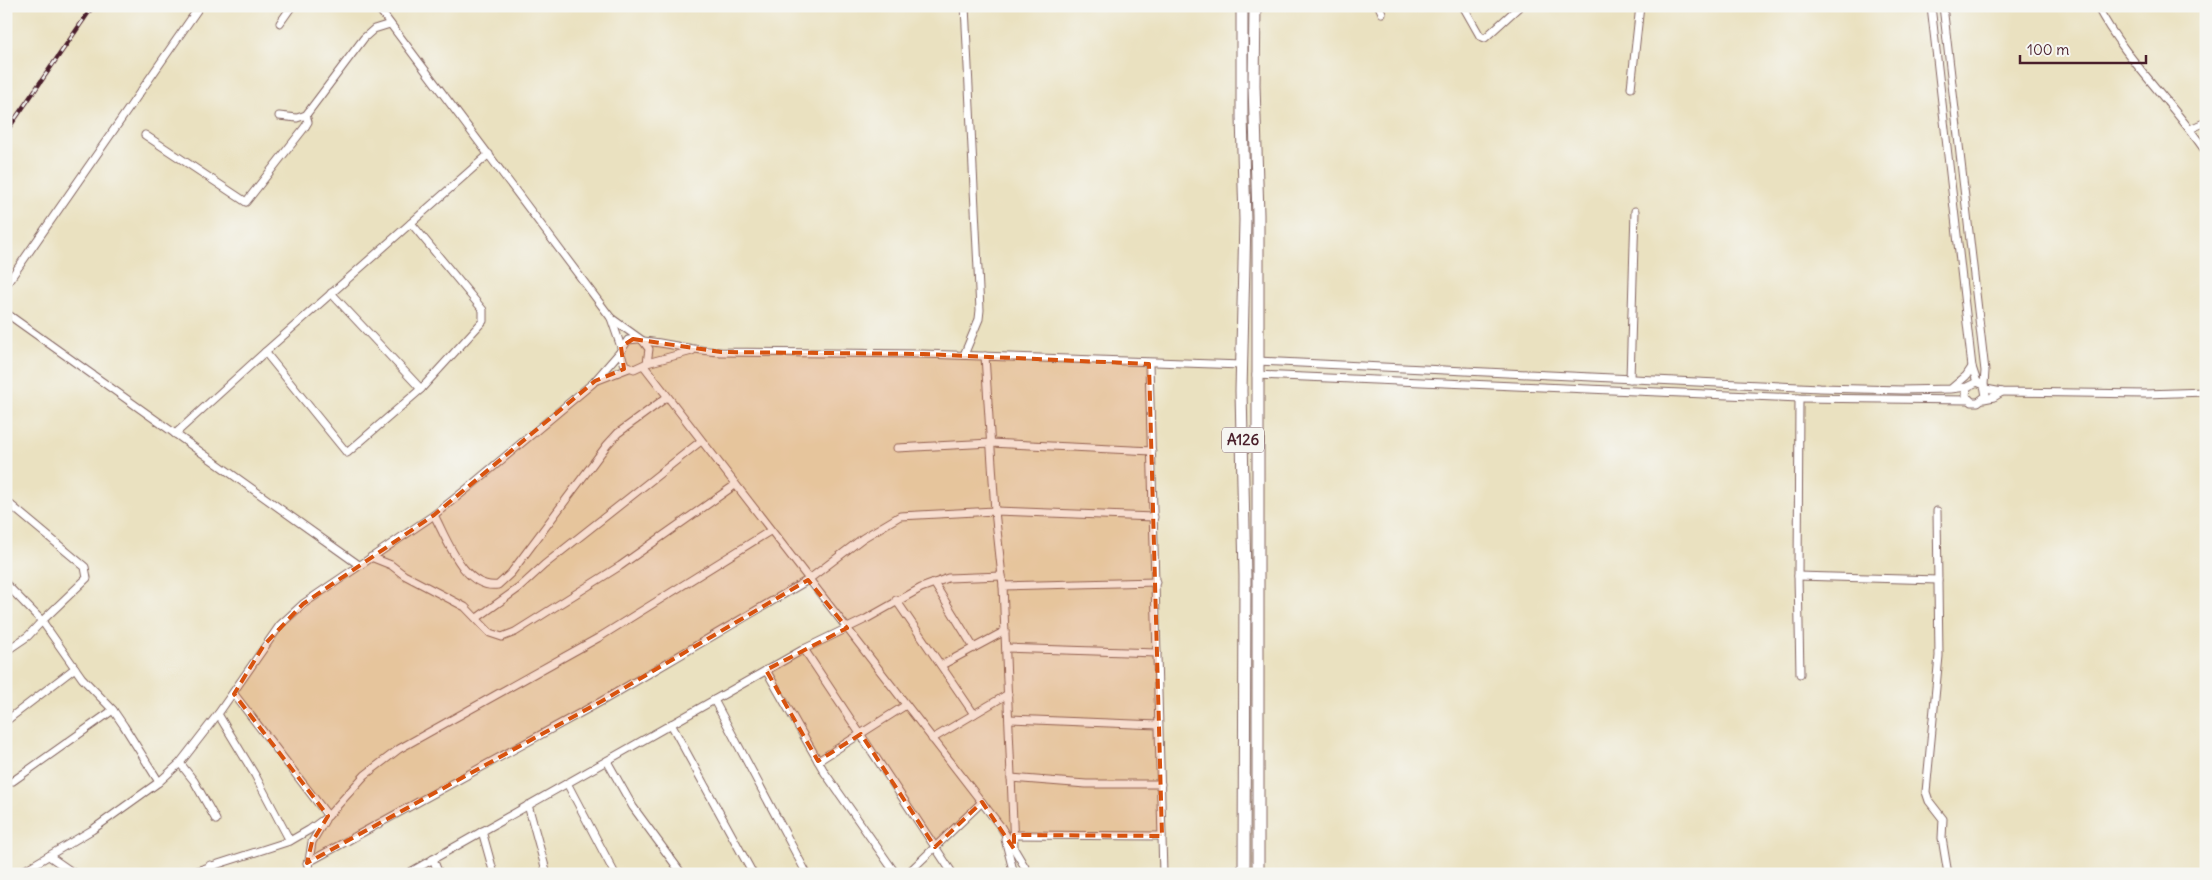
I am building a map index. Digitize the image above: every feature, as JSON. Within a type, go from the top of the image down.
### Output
[{"type":"highway","name":"A126","points":[[1242,6],[1242,118],[1245,220],[1242,365],[1245,576],[1244,874]]},
{"type":"highway","name":"A126","points":[[1254,6],[1254,113],[1258,215],[1256,375],[1258,874]]},
{"type":"street","points":[[6,285],[200,6]]},
{"type":"street","points":[[280,23],[292,6]]},
{"type":"street","points":[[377,6],[611,318],[649,349],[646,364],[667,397],[1001,827],[1029,874]]},
{"type":"street","points":[[964,355],[979,319],[980,310],[965,6]]},
{"type":"street","points":[[1463,6],[1480,36],[1485,38],[1520,6]]},
{"type":"street","points":[[1631,88],[1640,6]]},
{"type":"street","points":[[1931,6],[1972,367],[1982,386],[1984,399]]},
{"type":"street","points":[[1943,6],[1985,372],[1982,386]]},
{"type":"street","points":[[2097,6],[2109,28],[2190,129],[2206,152]]},
{"type":"street","points":[[279,116],[297,118],[306,115],[364,38],[374,29],[390,24]]},
{"type":"street","points":[[145,135],[246,202],[305,128],[308,122],[306,115]]},
{"type":"street","points":[[2190,129],[2206,122]]},
{"type":"street","points":[[176,434],[264,352],[489,154]]},
{"type":"street","points":[[1630,379],[1635,211]]},
{"type":"street","points":[[264,352],[347,453],[421,389],[483,321],[483,310],[411,223]]},
{"type":"street","points":[[331,293],[421,389]]},
{"type":"street","points":[[6,313],[359,565]]},
{"type":"street","points":[[611,318],[621,349],[622,361],[629,368]]},
{"type":"street","points":[[18,874],[116,815],[159,782],[180,763],[234,694],[264,646],[280,625],[303,604],[434,515],[593,383],[628,340],[671,344],[695,351],[964,355],[1102,360],[1149,364],[1242,365]]},
{"type":"street","points":[[593,383],[629,368],[634,369],[695,351]]},
{"type":"street","points":[[985,356],[995,511],[1003,586],[1014,849]]},
{"type":"street","points":[[1257,361],[1902,390],[1982,386],[2002,392],[2145,394],[2206,392]]},
{"type":"street","points":[[1149,364],[1163,874]]},
{"type":"street","points":[[1951,388],[1966,376],[1972,367]]},
{"type":"street","points":[[1256,375],[1799,398],[1969,400],[1978,402],[1994,397],[2002,392]]},
{"type":"street","points":[[1967,387],[1966,391],[1969,400]]},
{"type":"street","points":[[434,515],[466,570],[479,582],[498,585],[511,574],[606,445],[618,433],[667,397]]},
{"type":"street","points":[[1799,398],[1798,576],[1800,674]]},
{"type":"street","points":[[477,618],[520,588],[544,565],[701,441]]},
{"type":"street","points":[[897,448],[991,443],[1152,451]]},
{"type":"street","points":[[370,557],[391,565],[416,582],[464,607],[490,633],[502,637],[516,632],[620,566],[735,485]]},
{"type":"street","points":[[6,501],[85,567],[87,573],[87,578],[28,636],[6,651]]},
{"type":"street","points":[[307,863],[602,701],[808,580],[862,538],[900,516],[995,511],[1154,517]]},
{"type":"street","points":[[1937,511],[1939,656],[1926,792],[1929,801],[1942,819],[1942,838],[1948,874]]},
{"type":"street","points":[[306,874],[312,842],[328,816],[364,775],[399,749],[598,638],[770,531]]},
{"type":"street","points":[[407,874],[766,670],[866,619],[896,600],[948,578],[1002,576]]},
{"type":"street","points":[[1798,576],[1938,580]]},
{"type":"street","points":[[1003,586],[1156,582]]},
{"type":"street","points":[[934,583],[974,648]]},
{"type":"street","points":[[7,585],[42,621],[75,668],[113,710],[146,758],[159,782]]},
{"type":"street","points":[[896,600],[974,714]]},
{"type":"street","points":[[942,665],[1005,631]]},
{"type":"street","points":[[1006,648],[1157,653]]},
{"type":"street","points":[[804,649],[953,874]]},
{"type":"street","points":[[6,721],[75,668]]},
{"type":"street","points":[[766,670],[818,761],[896,874]]},
{"type":"street","points":[[234,694],[328,816]]},
{"type":"street","points":[[932,739],[1008,694]]},
{"type":"street","points":[[714,700],[807,874]]},
{"type":"street","points":[[818,761],[906,705]]},
{"type":"street","points":[[13,781],[113,710]]},
{"type":"street","points":[[218,714],[255,775],[290,841]]},
{"type":"street","points":[[1009,719],[1158,725]]},
{"type":"street","points":[[671,724],[753,874]]},
{"type":"street","points":[[607,761],[633,807],[682,874]]},
{"type":"street","points":[[180,763],[194,781],[216,820]]},
{"type":"street","points":[[1011,778],[1086,784],[1161,784]]},
{"type":"street","points":[[567,783],[615,874]]},
{"type":"street","points":[[907,874],[982,802]]},
{"type":"street","points":[[528,805],[547,874]]},
{"type":"street","points":[[187,874],[210,865],[290,841],[328,816]]},
{"type":"street","points":[[1001,827],[1014,874]]},
{"type":"street","points":[[482,831],[494,874]]},
{"type":"street","points":[[1014,835],[1162,836]]},
{"type":"street","points":[[49,856],[75,874]]},
{"type":"street","points":[[433,859],[439,874]]},
{"type":"street","points":[[210,865],[214,874]]},
{"type":"highlighted area","points":[[633,339],[721,352],[923,354],[1149,364],[1162,836],[1014,835],[1014,849],[982,802],[935,847],[861,734],[818,761],[766,670],[847,628],[808,580],[602,701],[307,863],[312,842],[328,816],[234,694],[264,645],[303,604],[434,515],[595,381],[624,369],[621,347]]},
{"type":"railway","points":[[6,132],[93,6]]}]
